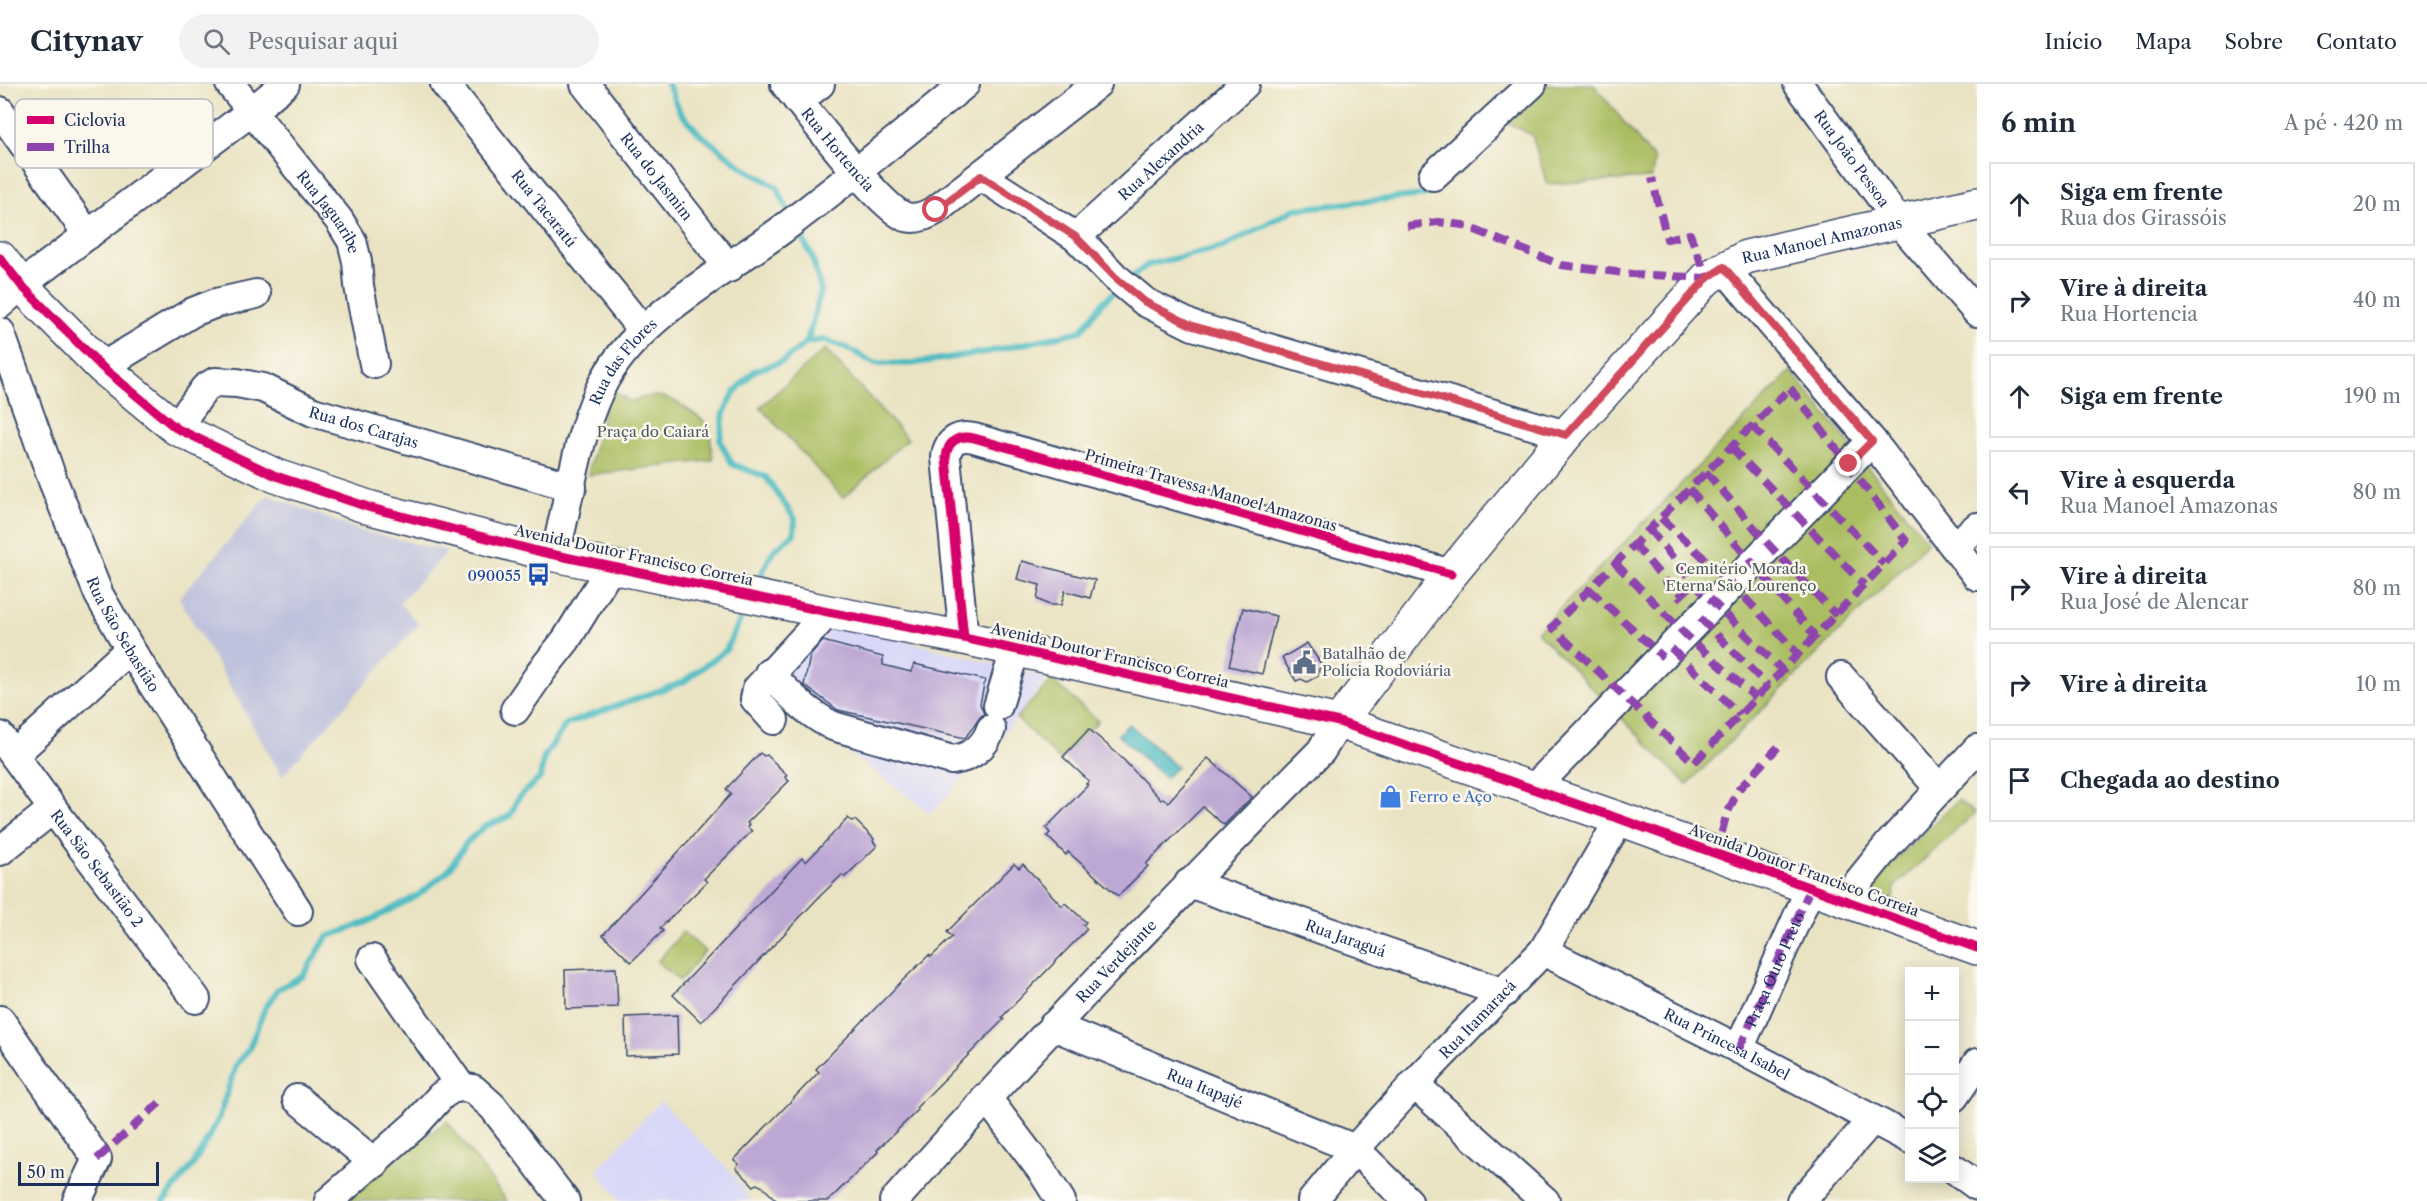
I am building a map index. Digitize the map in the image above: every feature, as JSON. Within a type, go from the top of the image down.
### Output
[{"type":"main road","name":"Rua Manoel Amazonas","points":[[1339,722],[1451,574],[1566,435],[1707,278],[1746,257],[1977,204]]},
{"type":"main road","name":"Avenida Doutor Francisco Correia","points":[[0,258],[10,295],[176,428],[286,479],[371,508],[555,555],[964,638],[1339,722],[1620,819],[1977,948]]},
{"type":"street","name":"Rua Jaguaribe","points":[[230,84],[339,220],[352,241],[374,364]]},
{"type":"street","points":[[213,140],[285,84]]},
{"type":"street","name":"Rua Tacaratú","points":[[445,84],[643,331]]},
{"type":"street","name":"Rua do Jasmim","points":[[585,84],[729,268]]},
{"type":"street","points":[[857,171],[965,84]]},
{"type":"street","points":[[1098,84],[981,176],[1076,237],[1123,284],[1145,302],[1193,326],[1566,435]]},
{"type":"street","name":"Rua Alexandria","points":[[1076,237],[1245,84]]},
{"type":"street","points":[[1433,176],[1532,84]]},
{"type":"street","name":"Rua João Pessoa","points":[[1798,84],[1899,222],[1977,312]]},
{"type":"street","name":"Rua Hortencia","points":[[801,90],[857,171],[895,212],[915,218],[926,216],[981,176]]},
{"type":"street","points":[[0,111],[15,132]]},
{"type":"street","points":[[40,168],[88,235]]},
{"type":"street","points":[[10,295],[177,168]]},
{"type":"street","name":"Rua das Flores","points":[[555,555],[585,432],[600,388],[618,360],[643,331],[678,302],[782,230],[857,171]]},
{"type":"street","points":[[1724,267],[1872,441],[1977,576]]},
{"type":"street","points":[[102,368],[193,312],[216,303],[256,294]]},
{"type":"street","name":"Rua São Sebastião","points":[[0,332],[53,481],[99,596],[130,649],[298,911]]},
{"type":"street","name":"Rua dos Carajas","points":[[176,428],[205,388],[215,382],[237,383],[263,388],[313,412],[572,487]]},
{"type":"street","name":"Primeira Travessa Manoel Amazonas","points":[[964,638],[946,458],[948,447],[957,438],[963,437],[974,438],[1451,574]]},
{"type":"street","points":[[1532,790],[1872,441]]},
{"type":"street","points":[[1954,546],[1977,527]]},
{"type":"street","points":[[515,710],[566,640],[611,567]]},
{"type":"street","points":[[774,720],[755,699],[757,688],[828,612]]},
{"type":"street","points":[[7,746],[130,649]]},
{"type":"street","points":[[769,673],[815,717],[833,726],[952,760],[963,759],[976,751],[992,725],[1015,650]]},
{"type":"street","points":[[1841,677],[1939,788]]},
{"type":"street","name":"Rua Verdejante","points":[[894,1201],[986,1097],[1053,1026],[1130,927],[1189,883],[1321,751],[1339,722]]},
{"type":"street","name":"Rua São Sebastião 2","points":[[7,746],[196,999]]},
{"type":"street","points":[[1843,901],[1939,788],[1977,749]]},
{"type":"street","points":[[0,851],[53,809]]},
{"type":"street","name":"Rua Itamaracá","points":[[1312,1201],[1414,1084],[1544,951],[1620,819]]},
{"type":"street","name":"Rua Jaraguá","points":[[1189,883],[1504,993]]},
{"type":"street","name":"Praça Ouro Preto","points":[[1739,1049],[1810,889]]},
{"type":"street","name":"Rua Princesa Isabel","points":[[1544,951],[1739,1049],[1905,1136]]},
{"type":"street","points":[[372,959],[461,1087]]},
{"type":"street","points":[[0,1020],[97,1159],[77,1201]]},
{"type":"street","name":"Rua Itapajé","points":[[1053,1026],[1355,1149]]},
{"type":"street","points":[[1959,1090],[1977,1063]]},
{"type":"street","points":[[1414,1084],[1545,1201]]},
{"type":"street","points":[[329,1201],[375,1163],[415,1125],[441,1096],[451,1089],[461,1087],[473,1089],[493,1107],[566,1201]]},
{"type":"street","points":[[986,1097],[1042,1171],[1061,1201]]},
{"type":"street","points":[[297,1099],[375,1163]]},
{"type":"street","points":[[1801,1201],[1872,1120]]},
{"type":"street","points":[[1355,1149],[1408,1201]]},
{"type":"street","points":[[1959,1173],[1977,1186]]},
{"type":"shaded area","points":[[268,495],[361,531],[448,551],[399,603],[419,624],[282,776],[179,598]]},
{"type":"shaded area","points":[[826,620],[1048,678],[1009,727],[931,813],[836,743],[776,689]]},
{"type":"shaded area","points":[[660,1101],[732,1173],[751,1201],[619,1201],[597,1170]]},
{"type":"green space","points":[[1538,84],[1593,84],[1654,159],[1652,178],[1547,184],[1532,135],[1503,120]]},
{"type":"green space","points":[[825,349],[908,439],[843,498],[760,407]]},
{"type":"green space","name":"Cemitério Morada Eterna São Lourenço","points":[[1791,371],[1928,542],[1687,785],[1537,632]]},
{"type":"green space","name":"Praça do Caiará","points":[[609,389],[632,402],[654,396],[664,397],[682,405],[709,425],[713,460],[588,475]]},
{"type":"green space","points":[[1052,680],[1098,721],[1060,760],[1016,718]]},
{"type":"green space","points":[[1958,800],[1975,813],[1894,887],[1895,896],[1889,900],[1874,895],[1872,890],[1875,879]]},
{"type":"green space","points":[[683,932],[705,951],[680,981],[657,962]]},
{"type":"green space","points":[[447,1121],[507,1201],[339,1201]]},
{"type":"water","points":[[1129,724],[1177,767],[1165,778],[1118,735]]},
{"type":"building","points":[[1022,561],[1095,580],[1090,598],[1065,591],[1061,605],[1049,605],[1037,599],[1040,585],[1017,579]]},
{"type":"building","points":[[1243,608],[1276,616],[1262,674],[1229,666]]},
{"type":"building","points":[[823,641],[883,657],[883,665],[911,672],[914,664],[985,680],[980,704],[984,714],[965,738],[838,710],[804,685],[810,656]]},
{"type":"building","name":"Batalhão de Polícia Rodoviária","points":[[1307,643],[1323,667],[1319,669],[1318,676],[1307,682],[1301,679],[1296,681],[1282,658]]},
{"type":"building","points":[[1089,729],[1121,757],[1161,800],[1163,798],[1168,802],[1208,758],[1252,797],[1224,825],[1203,807],[1146,864],[1148,866],[1118,896],[1068,852],[1066,855],[1047,836],[1050,833],[1046,828],[1088,785],[1086,784],[1089,781],[1063,757]]},
{"type":"building","points":[[760,753],[767,755],[787,775],[785,777],[789,781],[747,823],[749,825],[747,827],[752,831],[704,879],[707,882],[660,928],[663,931],[631,962],[603,935],[731,794],[726,789]]},
{"type":"building","points":[[848,818],[851,821],[855,820],[874,839],[877,846],[845,877],[842,875],[819,897],[701,1022],[673,995],[802,858],[806,862]]},
{"type":"building","points":[[1014,864],[1019,868],[1023,864],[1062,906],[1065,903],[1086,922],[1083,925],[1087,929],[1002,1017],[1004,1019],[916,1108],[918,1110],[828,1201],[777,1201],[763,1187],[757,1184],[754,1186],[736,1168],[739,1164],[734,1160],[819,1072],[816,1069],[902,981],[952,937],[947,932]]},
{"type":"building","points":[[616,968],[618,1007],[566,1009],[565,970]]},
{"type":"building","points":[[677,1015],[678,1054],[626,1056],[625,1017]]},
{"type":"waterway","points":[[668,84],[680,112],[700,134],[744,168],[777,187],[790,215]]},
{"type":"waterway","points":[[1130,279],[1147,265],[1223,247],[1295,209],[1424,195],[1435,186]]},
{"type":"waterway","points":[[796,227],[812,256],[821,290],[807,342]]},
{"type":"waterway","points":[[755,587],[773,551],[794,534],[795,519],[766,477],[732,464],[720,441],[724,413],[734,393],[754,371],[783,361],[807,342],[824,340],[845,347],[874,363],[910,364],[992,351],[1081,331],[1102,303],[1118,289]]},
{"type":"waterway","points":[[164,1201],[193,1165],[217,1122],[237,1063],[249,1049],[265,1008],[278,989],[303,976],[327,937],[365,923],[417,896],[448,871],[467,842],[484,827],[510,816],[518,798],[540,778],[544,757],[566,724],[683,682],[726,650],[747,605]]},
{"type":"marked path","points":[[1407,226],[1438,222],[1463,225],[1561,265],[1632,274],[1707,278],[1690,234],[1667,239],[1652,178]]},
{"type":"marked path","points":[[1790,388],[1906,541],[1694,763],[1552,627],[1790,388]]},
{"type":"marked path","points":[[1752,426],[1884,564]]},
{"type":"marked path","points":[[1731,447],[1864,585]]},
{"type":"marked path","points":[[1706,472],[1770,546],[1836,615]]},
{"type":"marked path","points":[[1689,489],[1815,636]]},
{"type":"marked path","points":[[1661,518],[1733,585],[1798,654]]},
{"type":"marked path","points":[[1649,529],[1694,583],[1782,670]]},
{"type":"marked path","points":[[1634,544],[1679,597],[1694,583]]},
{"type":"marked path","points":[[1615,563],[1685,634],[1756,698]]},
{"type":"marked path","points":[[1589,589],[1663,657]]},
{"type":"marked path","points":[[1700,618],[1768,686]]},
{"type":"marked path","points":[[1671,648],[1740,715]]},
{"type":"marked path","points":[[1716,855],[1726,816],[1739,789],[1778,747]]},
{"type":"marked path","points":[[1739,1049],[1810,889]]},
{"type":"marked path","points":[[97,1159],[165,1098]]},
{"type":"cycle path","points":[[0,258],[21,285],[102,367],[176,428],[276,476],[371,508],[541,552],[964,638],[1339,722],[1620,819],[1977,948]]},
{"type":"cycle path","points":[[964,638],[946,458],[954,440],[963,437],[974,438],[1451,574]]},
{"type":"place","name":"090055","points":[[539,575]]},
{"type":"place","name":"Batalhão de Polícia Rodoviária","points":[[1304,662]]},
{"type":"place","name":"Ferro e Aço","points":[[1391,796]]},
{"type":"route","points":[[936,210],[981,176],[1076,237],[1115,277],[1145,302],[1193,326],[1566,435],[1707,278],[1724,267],[1872,441],[1849,464]]}]
